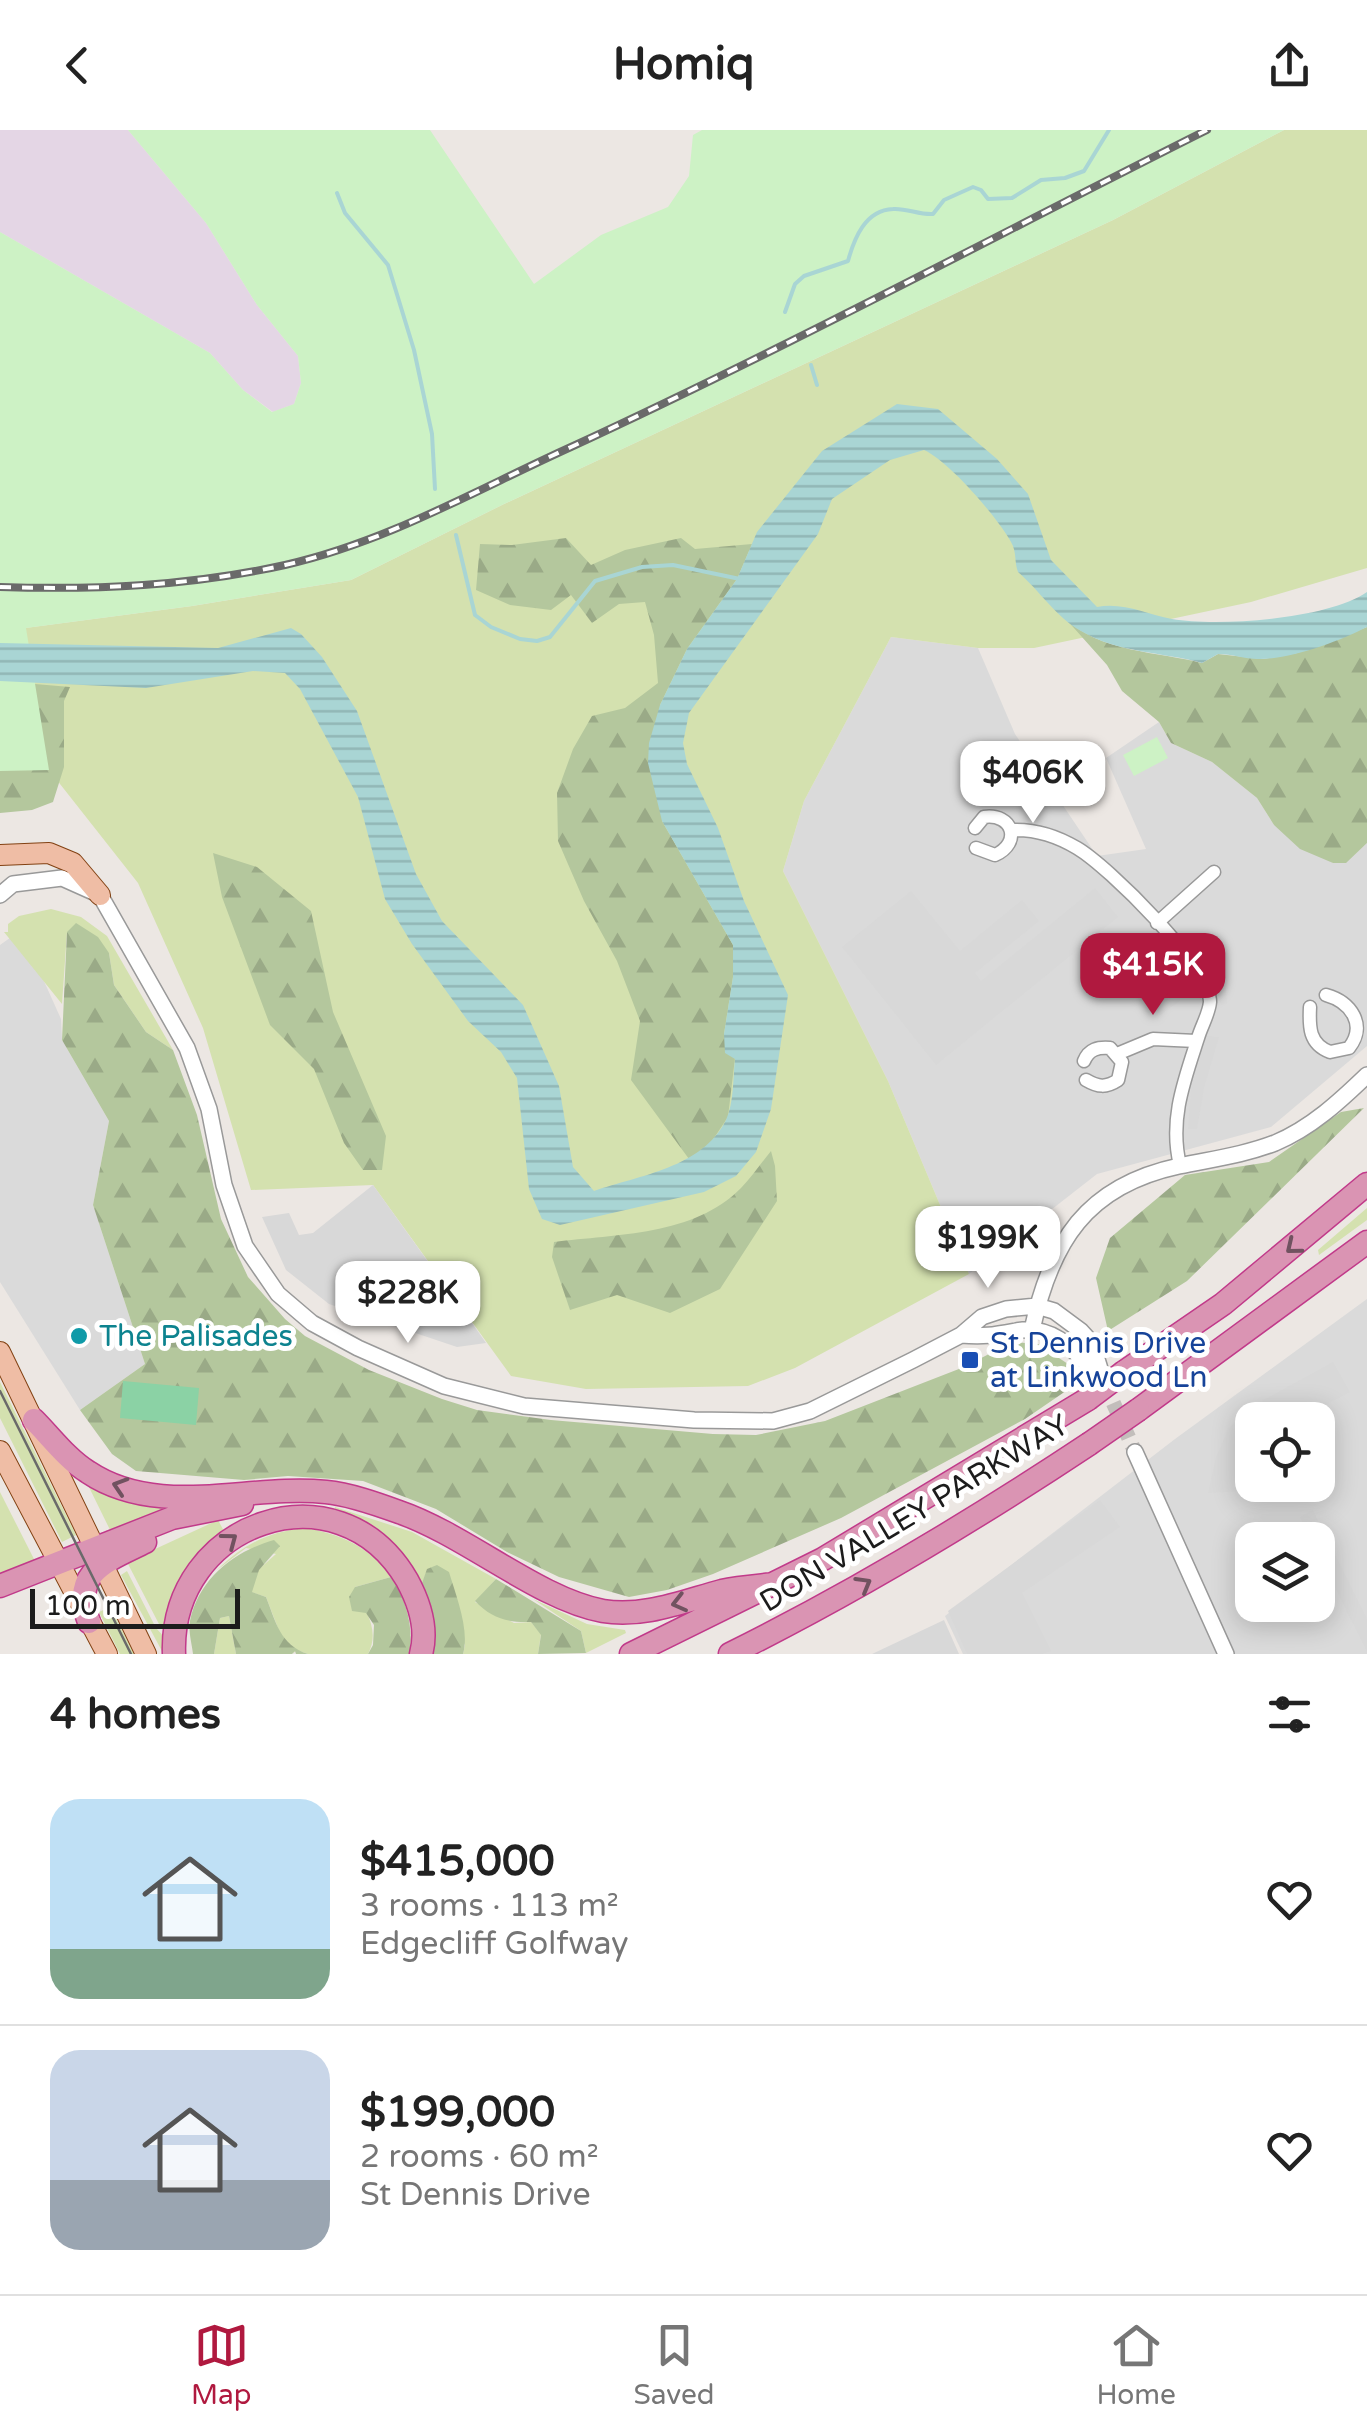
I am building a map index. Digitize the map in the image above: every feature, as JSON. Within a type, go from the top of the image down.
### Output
[{"type":"highway","name":"DON VALLEY PARKWAY","points":[[631,1654],[775,1584],[934,1494],[1088,1399],[1223,1304],[1367,1184]]},
{"type":"highway","name":"DON VALLEY PARKWAY","points":[[730,1654],[828,1604],[988,1511],[1138,1410],[1367,1242]]},
{"type":"highway","points":[[34,1420],[92,1475],[115,1486],[152,1496],[184,1497],[277,1490],[330,1492],[400,1512],[442,1530],[574,1602],[605,1612],[639,1612],[727,1590],[775,1584]]},
{"type":"highway","points":[[0,1586],[58,1564],[98,1556],[172,1518],[197,1516],[258,1500],[355,1499]]},
{"type":"highway","points":[[174,1654],[174,1625],[181,1606],[212,1553],[242,1530],[282,1516],[333,1519],[372,1537],[398,1565],[416,1596],[424,1625],[421,1654]]},
{"type":"highway","points":[[89,1622],[83,1596],[98,1556]]},
{"type":"highway","points":[[753,1654],[778,1630]]},
{"type":"main road","points":[[0,856],[49,853],[74,863],[100,895]]},
{"type":"main road","points":[[0,1352],[146,1654]]},
{"type":"main road","points":[[0,1451],[107,1654]]},
{"type":"street","points":[[974,828],[984,817],[996,816],[1006,820],[1012,830],[1012,841],[1006,850],[995,855],[976,848]]},
{"type":"street","points":[[1012,830],[1043,833],[1078,848],[1114,876],[1206,983],[1209,1007],[1179,1095],[1175,1124],[1180,1166]]},
{"type":"street","points":[[1157,923],[1214,872]]},
{"type":"street","points":[[0,895],[13,884],[62,878],[100,895],[187,1048],[209,1109],[224,1184],[244,1246],[278,1294],[329,1334],[444,1386],[524,1406],[694,1420],[773,1420],[810,1411],[962,1335],[982,1316],[1006,1308],[1037,1306],[1069,1320],[1092,1343],[1104,1382],[1066,1343],[1043,1330],[1020,1330],[991,1338],[962,1335]]},
{"type":"street","points":[[1310,1007],[1310,1032],[1321,1048],[1340,1052],[1361,1042],[1358,1017],[1339,998],[1326,995]]},
{"type":"street","points":[[1117,1054],[1153,1039],[1196,1041]]},
{"type":"street","points":[[1084,1060],[1091,1050],[1100,1047],[1117,1054],[1122,1062],[1118,1080],[1100,1087],[1086,1080]]},
{"type":"street","points":[[1032,1330],[1037,1306],[1064,1239],[1091,1206],[1126,1182],[1238,1155],[1286,1138],[1313,1122],[1367,1074]]},
{"type":"street","points":[[1136,1452],[1226,1654]]},
{"type":"shaded area","points":[[0,130],[128,130],[206,223],[257,305],[298,356],[301,383],[294,404],[273,412],[243,390],[210,353],[0,232]]},
{"type":"shaded area","points":[[891,637],[978,648],[1015,734],[1097,856],[1146,849],[1106,758],[1159,722],[1171,743],[1212,762],[1257,798],[1274,825],[1333,863],[1345,863],[1367,843],[1367,1046],[1271,1127],[1097,1174],[969,1274],[888,1081],[783,871],[804,801]]},
{"type":"shaded area","points":[[1095,888],[1118,917],[936,1065],[842,947],[911,891],[960,951],[1022,900],[1039,921],[975,973],[981,981]]},
{"type":"shaded area","points":[[21,930],[61,1019],[62,1040],[109,1121],[93,1205],[145,1364],[80,1410],[0,1282],[0,945]]},
{"type":"shaded area","points":[[1195,941],[1225,984],[1227,1003],[1221,1005],[1215,983],[1189,945]]},
{"type":"shaded area","points":[[1159,969],[1181,1000],[1160,1015],[1138,984]]},
{"type":"shaded area","points":[[1206,1036],[1219,1037],[1197,1129],[1188,1129],[1191,1087]]},
{"type":"shaded area","points":[[373,1185],[486,1343],[457,1347],[329,1304],[286,1270],[262,1217],[289,1213],[299,1235],[313,1233]]},
{"type":"shaded area","points":[[1367,1299],[1367,1654],[963,1654],[945,1616],[1175,1439]]},
{"type":"shaded area","points":[[1333,1362],[1350,1392],[1331,1402],[1260,1402]]},
{"type":"shaded area","points":[[1235,1422],[1235,1491],[1208,1493],[1216,1457]]},
{"type":"shaded area","points":[[1100,1500],[1120,1527],[1022,1593],[1051,1651],[967,1654],[948,1611]]},
{"type":"shaded area","points":[[1313,1510],[1319,1522],[1302,1522],[1300,1517]]},
{"type":"shaded area","points":[[1335,1554],[1367,1619],[1367,1652],[1335,1587]]},
{"type":"shaded area","points":[[944,1620],[959,1654],[872,1654]]},
{"type":"green space","points":[[128,130],[430,130],[534,284],[601,235],[668,207],[689,176],[693,135],[702,130],[1284,130],[1113,220],[504,504],[351,580],[26,628],[49,770],[0,771],[0,232],[210,353],[243,390],[272,412],[294,404],[301,383],[298,356],[257,305],[206,223]]},
{"type":"green space","points":[[1284,130],[1367,130],[1367,568],[1251,602],[1034,648],[978,648],[891,637],[804,801],[783,871],[888,1081],[969,1274],[795,1368],[748,1386],[586,1389],[511,1376],[373,1185],[251,1190],[203,1028],[138,883],[49,770],[25,628],[351,580],[504,504],[1113,220]]},
{"type":"green space","points":[[566,538],[591,565],[625,550],[681,538],[695,549],[752,544],[737,579],[687,649],[660,705],[662,821],[733,945],[733,977],[724,1034],[735,1058],[728,1117],[710,1144],[689,1159],[631,1080],[640,1021],[617,961],[584,901],[558,841],[557,793],[573,749],[592,716],[625,708],[658,683],[654,635],[645,602],[619,604],[592,623],[571,595],[551,610],[510,605],[476,590],[480,544],[512,545]]},
{"type":"green space","points":[[1065,618],[1094,638],[1112,644],[1202,663],[1218,654],[1263,659],[1297,653],[1367,627],[1367,843],[1346,863],[1333,863],[1300,849],[1274,825],[1257,798],[1212,762],[1171,743],[1159,722],[1122,691],[1107,665]]},
{"type":"green space","points":[[0,681],[70,687],[64,701],[64,767],[53,802],[32,810],[0,813]]},
{"type":"green space","points":[[1157,737],[1168,758],[1134,776],[1123,755]]},
{"type":"green space","points":[[213,853],[257,867],[311,911],[333,1012],[386,1136],[382,1170],[363,1170],[344,1143],[314,1069],[270,1025],[222,897]]},
{"type":"green space","points":[[51,909],[81,917],[107,936],[173,1050],[146,1032],[114,985],[109,953],[67,932],[62,1004],[4,932],[19,916]]},
{"type":"green space","points":[[76,923],[98,937],[109,953],[114,985],[146,1032],[173,1050],[197,1115],[221,1219],[248,1277],[305,1336],[369,1370],[477,1410],[551,1420],[756,1435],[825,1421],[964,1367],[1012,1342],[1038,1344],[1068,1364],[1079,1382],[1025,1419],[841,1518],[713,1574],[667,1590],[629,1597],[559,1577],[507,1552],[436,1509],[363,1481],[288,1476],[244,1480],[136,1471],[112,1454],[80,1410],[145,1364],[93,1205],[109,1121],[62,1040],[67,932]]},
{"type":"green space","points":[[1364,1108],[1187,1281],[1108,1331],[1096,1278],[1110,1238],[1185,1175],[1269,1162],[1341,1112]]},
{"type":"green space","points":[[771,1151],[777,1201],[720,1289],[670,1313],[617,1295],[570,1310],[552,1257],[554,1242],[653,1230],[701,1216],[741,1188]]},
{"type":"green space","points":[[1367,1208],[1367,1220],[1319,1255],[1318,1250]]},
{"type":"green space","points":[[123,1381],[199,1388],[196,1425],[120,1418]]},
{"type":"green space","points":[[0,1382],[76,1535],[62,1542],[0,1418]]},
{"type":"green space","points":[[86,1481],[138,1503],[171,1505],[173,1511],[113,1536]]},
{"type":"green space","points":[[0,1492],[35,1561],[0,1575]]},
{"type":"green space","points":[[335,1507],[412,1532],[496,1579],[475,1602],[514,1623],[531,1622],[541,1634],[538,1654],[463,1654],[465,1645],[428,1569],[422,1583],[386,1539],[334,1515]]},
{"type":"green space","points":[[218,1520],[225,1533],[169,1628],[161,1628],[127,1562]]},
{"type":"green space","points":[[305,1528],[354,1544],[391,1577],[355,1587],[372,1628],[368,1654],[308,1654],[296,1650],[293,1654],[295,1649],[281,1636],[266,1597],[251,1592],[258,1570],[276,1554],[246,1548],[217,1570],[237,1553],[257,1541]]},
{"type":"green space","points":[[274,1540],[280,1546],[259,1570],[252,1592],[266,1597],[285,1639],[308,1654],[236,1654],[229,1616],[220,1618],[214,1654],[193,1654],[190,1621],[210,1579],[246,1551]]},
{"type":"green space","points":[[437,1565],[449,1572],[458,1602],[465,1634],[463,1654],[433,1654],[432,1609],[422,1583],[427,1569]]},
{"type":"green space","points":[[127,1571],[156,1628],[167,1640],[163,1653],[121,1575]]},
{"type":"green space","points":[[391,1577],[408,1614],[410,1654],[368,1654],[373,1645],[374,1625],[366,1613],[352,1611],[349,1597],[355,1587]]},
{"type":"green space","points":[[496,1579],[581,1631],[586,1653],[538,1654],[541,1635],[531,1622],[500,1618],[475,1601]]},
{"type":"green space","points":[[533,1599],[587,1624],[626,1633],[586,1653],[581,1631]]},
{"type":"green space","points":[[110,1607],[134,1654],[120,1654],[99,1612]]},
{"type":"green space","points":[[229,1616],[236,1654],[214,1654],[220,1618]]},
{"type":"water","points":[[897,404],[938,409],[997,459],[1028,494],[1051,560],[1097,607],[1125,607],[1192,621],[1244,621],[1327,609],[1367,592],[1367,627],[1314,649],[1270,658],[1218,654],[1202,663],[1125,648],[1081,631],[1056,611],[1018,572],[1011,542],[984,505],[959,477],[924,450],[890,460],[832,499],[818,534],[689,713],[683,743],[687,764],[718,828],[744,901],[788,995],[771,1109],[756,1152],[736,1176],[704,1192],[560,1225],[542,1219],[529,1189],[517,1078],[501,1052],[468,1021],[385,899],[358,797],[300,689],[285,673],[253,671],[146,688],[0,681],[0,643],[218,648],[291,628],[301,634],[322,657],[357,711],[416,874],[442,921],[523,1005],[559,1086],[573,1167],[594,1191],[650,1174],[686,1159],[715,1136],[730,1106],[735,1059],[725,1053],[724,1034],[733,977],[733,945],[662,821],[648,763],[649,743],[660,705],[687,649],[737,579],[757,532],[822,451]]},
{"type":"waterway","points":[[785,312],[795,284],[804,276],[848,261],[857,235],[875,214],[893,209],[933,214],[944,200],[973,187],[988,199],[1012,198],[1041,180],[1084,171],[1109,130]]},
{"type":"waterway","points":[[337,193],[345,213],[388,265],[414,350],[432,434],[435,489]]},
{"type":"waterway","points":[[811,365],[817,385]]},
{"type":"waterway","points":[[456,535],[475,615],[491,627],[520,639],[537,641],[550,637],[595,581],[642,567],[673,565],[740,579]]},
{"type":"tunnel","points":[[1104,1382],[1135,1452]]},
{"type":"tram line","points":[[0,1391],[131,1654]]},
{"type":"railway","points":[[0,587],[108,587],[214,578],[285,565],[360,543],[731,371],[1207,130]]},
{"type":"place","name":"The Palisades","points":[[79,1336]]},
{"type":"place","name":"St Dennis Drive at Linkwood Ln","points":[[970,1360]]}]
